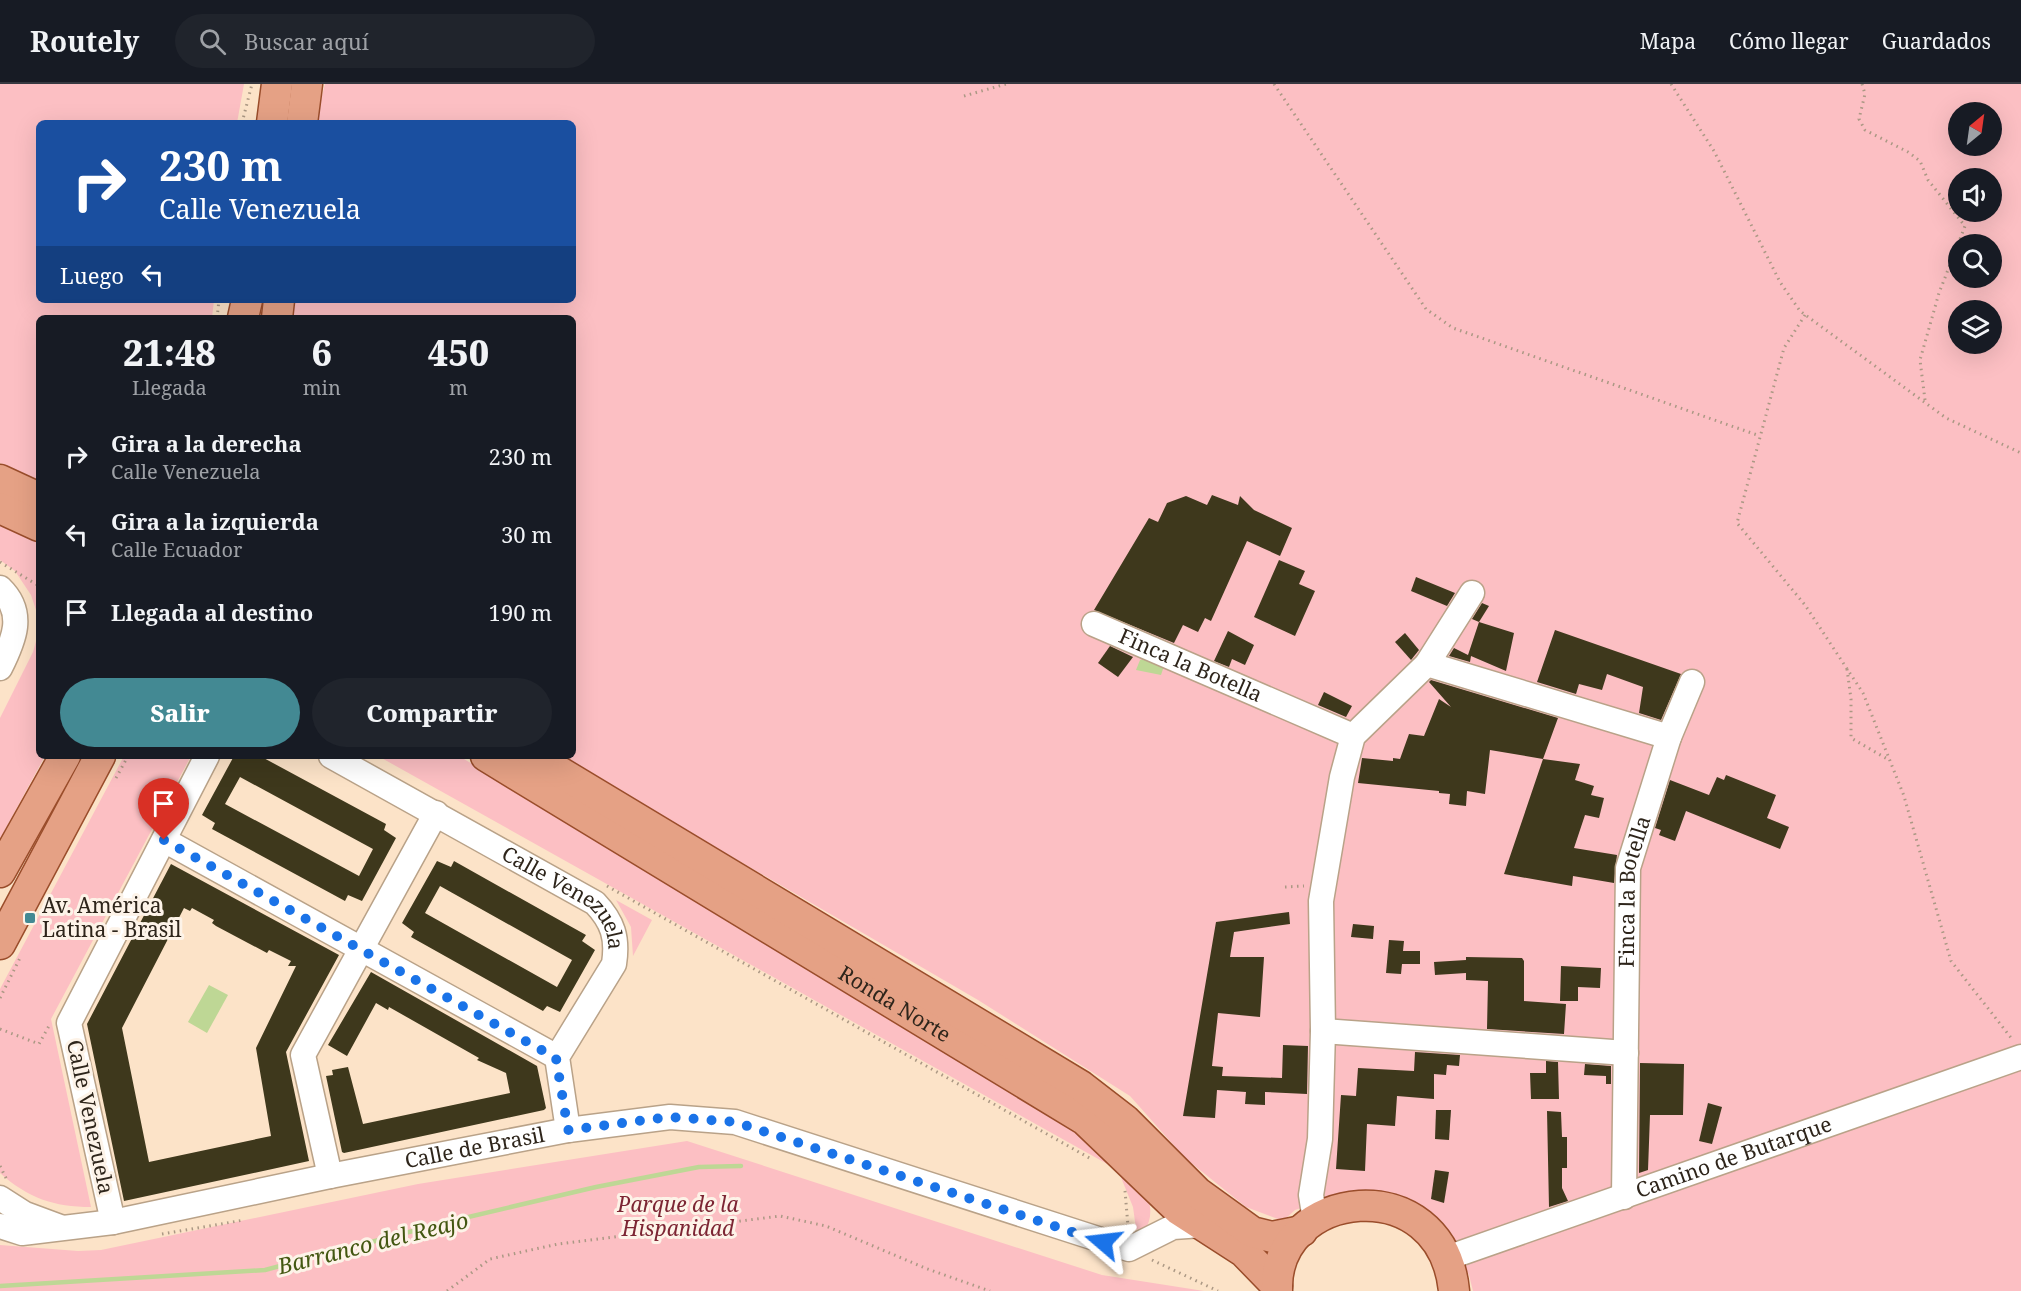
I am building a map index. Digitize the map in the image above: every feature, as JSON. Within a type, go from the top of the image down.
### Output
[{"type":"main road","points":[[272,120],[277,84]]},
{"type":"main road","points":[[302,120],[307,84]]},
{"type":"main road","points":[[0,480],[36,497]]},
{"type":"main road","points":[[0,508],[36,525]]},
{"type":"main road","points":[[0,872],[63,759]]},
{"type":"main road","points":[[0,944],[98,759]]},
{"type":"main road","name":"Ronda Norte","points":[[491,759],[1085,1120],[1179,1210],[1244,1252],[1277,1289]]},
{"type":"main road","name":"Ronda Norte","points":[[538,759],[1081,1086],[1125,1120],[1198,1193],[1252,1232],[1272,1237],[1308,1226],[1338,1208],[1364,1204],[1390,1208],[1413,1218],[1426,1230],[1447,1257],[1454,1291]]},
{"type":"main road","name":"Ronda Norte","points":[[1277,1289],[1282,1262],[1308,1226]]},
{"type":"street","points":[[0,588],[12,603],[16,626],[12,645],[0,668]]},
{"type":"street","points":[[1308,1226],[1320,1139],[1323,1031],[1321,901],[1342,777],[1353,736],[1427,664],[1472,594]]},
{"type":"street","name":"Finca la Botella","points":[[1094,624],[1353,736]]},
{"type":"street","points":[[1427,664],[1669,737]]},
{"type":"street","name":"Finca la Botella","points":[[1624,1197],[1629,868],[1669,737],[1692,682]]},
{"type":"street","name":"Calle Venezuela","points":[[112,1222],[69,1023],[205,759]]},
{"type":"street","name":"Calle Venezuela","points":[[337,759],[595,903],[614,929],[616,948],[614,964],[556,1058]]},
{"type":"street","points":[[330,1176],[303,1055],[436,813]]},
{"type":"street","points":[[164,840],[362,948],[556,1058],[568,1130]]},
{"type":"street","points":[[1323,1031],[1626,1053]]},
{"type":"street","name":"Camino de Butarque","points":[[1447,1257],[1624,1197],[2019,1051]]},
{"type":"street","name":"Calle de Brasil","points":[[0,1226],[22,1233],[112,1222],[330,1176],[568,1130],[670,1117],[735,1122],[1129,1249]]},
{"type":"street","points":[[1153,1237],[1158,1213],[1155,1188]]},
{"type":"street","name":"Calle de Brasil","points":[[0,1198],[25,1214],[68,1229]]},
{"type":"street","points":[[1129,1249],[1173,1227],[1202,1225]]},
{"type":"path","points":[[243,120],[252,84]]},
{"type":"path","points":[[964,96],[1006,84]]},
{"type":"path","points":[[1274,84],[1426,309],[1453,328],[1760,436]]},
{"type":"path","points":[[1671,84],[1714,151],[1780,282],[1805,315],[1946,418],[2021,453]]},
{"type":"path","points":[[1862,84],[1864,94],[1859,119],[1865,130],[1908,152],[1920,161],[1928,180],[1965,226],[1939,292],[1920,360],[1925,401]]},
{"type":"path","points":[[1805,315],[1784,348],[1737,523],[1805,604],[1863,693],[1904,796],[1952,961],[2019,1051]]},
{"type":"path","points":[[0,562],[36,584]]},
{"type":"path","points":[[1846,668],[1851,699],[1851,738],[1890,761]]},
{"type":"path","points":[[605,885],[1102,1166]]},
{"type":"path","points":[[0,1029],[39,1044],[50,1023],[69,1023]]},
{"type":"path","points":[[1103,1242],[1106,1227],[1128,1226],[1126,1192],[1121,1185]]},
{"type":"path","points":[[447,1291],[490,1259],[501,1256],[558,1244],[780,1216],[826,1226],[925,1268],[990,1291]]},
{"type":"path","points":[[1129,1249],[1218,1291]]},
{"type":"green space","points":[[0,84],[244,84],[238,120],[36,120],[36,303],[214,303],[212,315],[36,315],[36,480],[0,463]]},
{"type":"green space","points":[[325,84],[2021,84],[2021,1291],[1473,1291],[1469,1275],[1440,1220],[1383,1193],[1343,1194],[1295,1210],[1283,1221],[1246,1207],[1185,1158],[1130,1096],[978,1000],[564,759],[576,759],[576,315],[289,315],[291,303],[576,303],[576,120],[316,120]]},
{"type":"green space","points":[[0,522],[36,538],[36,610],[31,595],[15,571],[0,560]]},
{"type":"green space","points":[[36,641],[36,759],[43,759],[0,839],[0,718],[33,652]]},
{"type":"green space","points":[[122,759],[189,759],[51,1019],[91,1207],[53,1203],[31,1195],[0,1173],[0,989]]},
{"type":"green space","points":[[383,759],[464,759],[1079,1130],[1148,1198],[1150,1215],[1144,1232],[1136,1229],[1133,1207],[1118,1170]]},
{"type":"green space","points":[[616,900],[652,920],[633,956],[631,927]]},
{"type":"green space","name":"Parque de la Hispanidad","points":[[687,1141],[1102,1275],[1204,1291],[0,1291],[0,1245],[78,1251],[101,1250],[418,1184]]},
{"type":"shaded area","points":[[1147,658],[1164,666],[1161,675],[1136,670],[1140,660]]},
{"type":"shaded area","points":[[209,985],[228,995],[207,1033],[188,1022]]},
{"type":"building","points":[[1212,495],[1238,505],[1240,496],[1254,510],[1292,528],[1280,556],[1247,541],[1211,621],[1205,618],[1198,632],[1183,625],[1174,643],[1094,610],[1149,518],[1158,522],[1167,503],[1186,496],[1207,505]]},
{"type":"building","points":[[1279,560],[1305,571],[1299,584],[1315,591],[1295,636],[1254,617]]},
{"type":"building","points":[[1416,577],[1455,593],[1447,606],[1411,591]]},
{"type":"building","points":[[1482,603],[1489,606],[1479,622],[1472,619]]},
{"type":"building","points":[[1479,622],[1514,633],[1506,671],[1471,656],[1470,662],[1449,656],[1454,648],[1468,655]]},
{"type":"building","points":[[1555,630],[1681,674],[1661,720],[1639,713],[1643,687],[1607,674],[1602,690],[1579,684],[1576,694],[1537,682]]},
{"type":"building","points":[[1228,631],[1254,645],[1245,665],[1232,659],[1229,667],[1214,661]]},
{"type":"building","points":[[1405,633],[1419,650],[1411,660],[1395,642]]},
{"type":"building","points":[[1110,646],[1133,657],[1118,677],[1098,663]]},
{"type":"building","points":[[1431,680],[1558,718],[1543,759],[1490,750],[1485,794],[1467,791],[1466,806],[1449,804],[1450,794],[1439,793],[1439,791],[1358,783],[1362,758],[1393,761],[1393,758],[1400,759],[1409,734],[1424,736],[1439,699],[1451,707],[1429,682]]},
{"type":"building","points":[[1324,692],[1352,706],[1346,717],[1318,705]]},
{"type":"building","points":[[232,759],[266,759],[386,824],[384,830],[396,838],[362,901],[348,895],[345,901],[212,829],[215,823],[202,815]],"holes":[[[240,777],[373,849],[359,876],[225,804]]]},
{"type":"building","points":[[1543,759],[1580,764],[1575,780],[1594,786],[1591,795],[1604,798],[1599,818],[1585,815],[1574,848],[1617,855],[1614,883],[1573,876],[1572,886],[1504,874]]},
{"type":"building","points":[[1726,775],[1776,795],[1767,818],[1789,827],[1780,849],[1686,811],[1675,841],[1659,835],[1661,830],[1655,828],[1670,780],[1709,795],[1717,777],[1724,780]]},
{"type":"building","points":[[437,861],[451,867],[454,861],[586,935],[582,941],[595,950],[560,1012],[547,1006],[543,1011],[411,937],[414,932],[402,923]],"holes":[[[440,886],[572,960],[557,987],[425,913]]]},
{"type":"building","points":[[171,864],[339,955],[286,1052],[309,1161],[124,1201],[87,1024]],"holes":[[[184,908],[190,911],[192,908],[214,920],[212,923],[216,926],[267,953],[269,950],[291,961],[288,966],[296,966],[256,1048],[271,1136],[149,1162],[122,1028]]]},
{"type":"building","points":[[1289,912],[1290,924],[1234,932],[1230,957],[1264,957],[1260,1017],[1218,1013],[1212,1066],[1223,1067],[1222,1076],[1282,1078],[1283,1045],[1308,1046],[1307,1094],[1265,1092],[1265,1105],[1245,1104],[1246,1092],[1217,1090],[1215,1118],[1183,1116],[1216,922]]},
{"type":"building","points":[[1353,924],[1374,926],[1373,939],[1351,937]]},
{"type":"building","points":[[1389,940],[1404,941],[1403,951],[1420,951],[1420,964],[1402,964],[1401,974],[1386,973]]},
{"type":"building","points":[[1466,957],[1522,958],[1524,961],[1524,1001],[1566,1004],[1564,1034],[1487,1029],[1488,981],[1466,980],[1466,973],[1435,975],[1434,962],[1466,960]]},
{"type":"building","points":[[1561,966],[1601,968],[1600,988],[1578,987],[1578,1001],[1560,1001]]},
{"type":"building","points":[[371,972],[537,1066],[546,1108],[342,1152],[326,1076],[333,1075],[332,1070],[348,1067],[363,1124],[510,1093],[506,1073],[477,1060],[479,1058],[389,1007],[388,1010],[376,1003],[347,1056],[328,1045]]},
{"type":"building","points":[[1415,1052],[1460,1055],[1459,1066],[1447,1065],[1446,1075],[1434,1074],[1434,1099],[1397,1096],[1395,1126],[1367,1124],[1365,1171],[1336,1169],[1341,1095],[1356,1096],[1358,1068],[1414,1071]]},
{"type":"building","points":[[1546,1061],[1558,1062],[1559,1099],[1531,1099],[1530,1073],[1546,1073]]},
{"type":"building","points":[[1640,1063],[1684,1064],[1683,1115],[1650,1115],[1648,1170],[1639,1173]]},
{"type":"building","points":[[1585,1064],[1611,1066],[1611,1084],[1606,1084],[1606,1076],[1584,1075]]},
{"type":"building","points":[[1708,1103],[1722,1107],[1712,1144],[1699,1141]]},
{"type":"building","points":[[1436,1110],[1451,1110],[1449,1140],[1435,1139]]},
{"type":"building","points":[[1547,1111],[1561,1112],[1562,1137],[1567,1137],[1567,1168],[1562,1168],[1562,1188],[1568,1201],[1549,1207]]},
{"type":"building","points":[[1435,1170],[1449,1172],[1444,1203],[1431,1199]]},
{"type":"waterway","name":"Barranco del Reajo","points":[[0,1286],[265,1270],[447,1222],[596,1187],[699,1167],[741,1166]]},
{"type":"place","name":"Av. América Latina - Brasil","points":[[30,918]]},
{"type":"route","points":[[164,840],[362,948],[556,1058],[568,1130],[670,1117],[735,1122],[1103,1242]]}]
